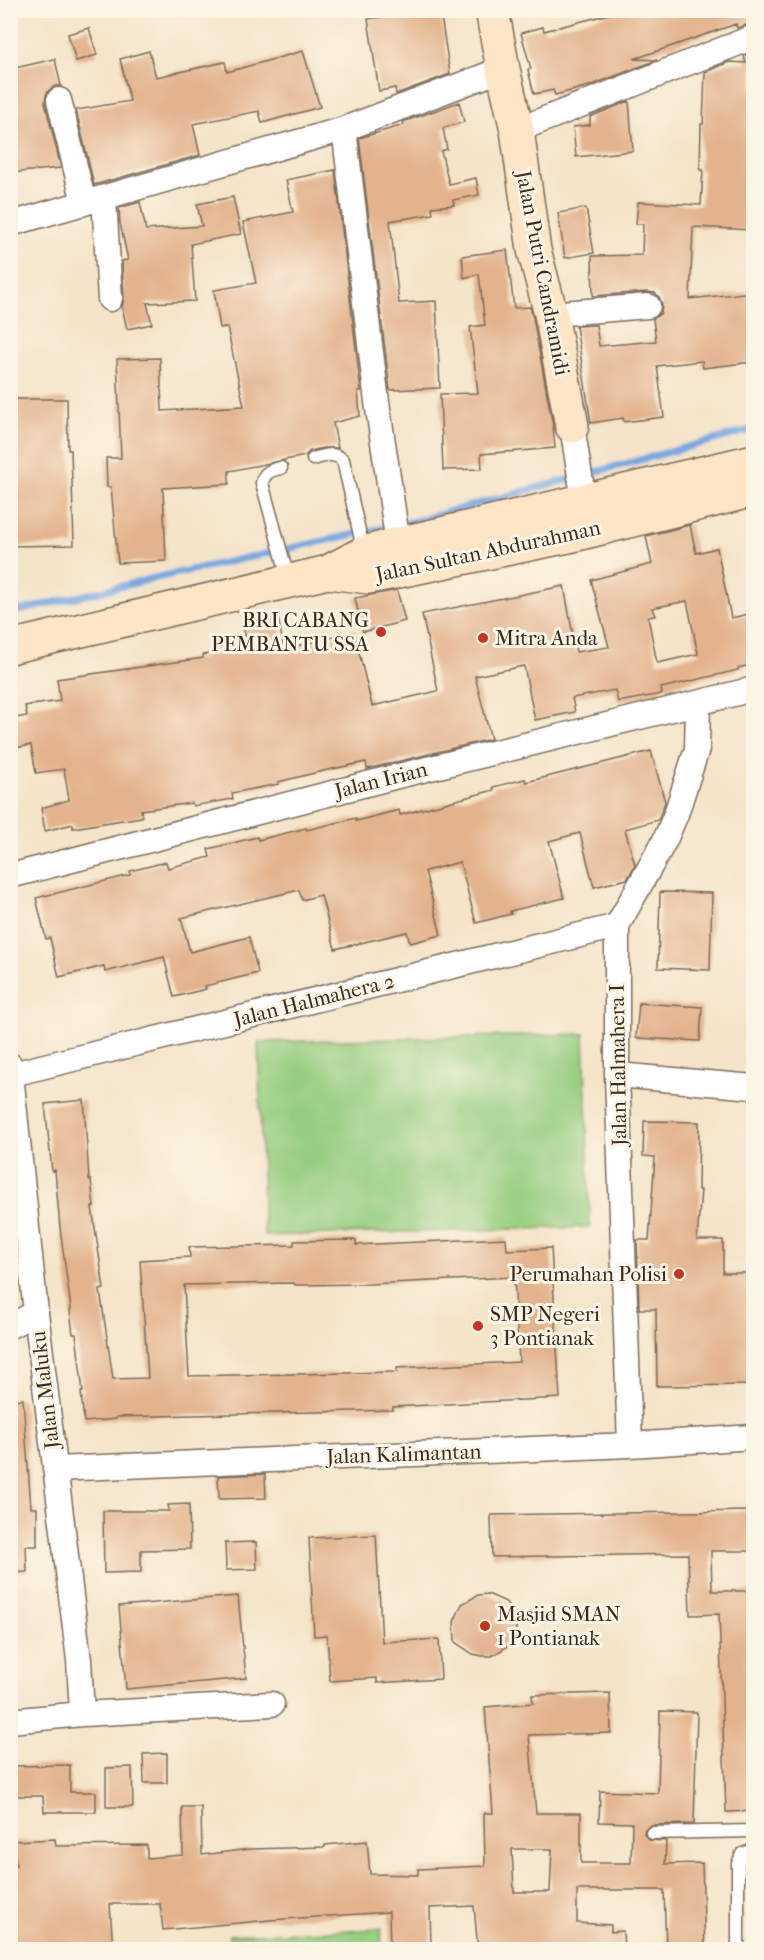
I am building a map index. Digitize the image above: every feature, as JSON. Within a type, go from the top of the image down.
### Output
[{"type":"street","name":"Jalan Putri Candramidi","points":[[492,10],[517,130],[534,250],[551,314],[584,500]]},
{"type":"street","points":[[517,130],[753,37]]},
{"type":"street","points":[[10,224],[344,129],[503,69]]},
{"type":"street","points":[[59,100],[94,200],[110,299]]},
{"type":"street","points":[[344,129],[397,543]]},
{"type":"street","points":[[551,314],[648,306]]},
{"type":"street","points":[[328,572],[360,539],[397,543],[753,461]]},
{"type":"street","name":"Jalan Sultan Abdurahman","points":[[10,647],[283,561],[328,572],[369,577],[466,559],[573,535],[753,490]]},
{"type":"street","name":"Jalan Irian","points":[[10,876],[405,774],[753,689]]},
{"type":"street","name":"Jalan Halmahera I","points":[[630,1445],[617,1074],[617,926],[665,840],[676,814],[697,749],[698,703]]},
{"type":"street","name":"Jalan Halmahera 2","points":[[11,1070],[617,926]]},
{"type":"street","name":"Jalan Maluku","points":[[11,1070],[36,1313],[79,1660],[82,1714]]},
{"type":"street","points":[[617,1074],[753,1087]]},
{"type":"street","points":[[10,1326],[36,1313]]},
{"type":"street","name":"Jalan Kalimantan","points":[[55,1469],[630,1445],[753,1437]]},
{"type":"street","points":[[10,1720],[272,1704]]},
{"type":"lane","points":[[313,459],[329,454],[338,455],[343,460],[360,539]]},
{"type":"lane","points":[[280,468],[270,471],[262,483],[283,561]]},
{"type":"lane","points":[[652,1833],[753,1831]]},
{"type":"lane","points":[[738,1950],[738,1864],[742,1854],[753,1850]]},
{"type":"green space","points":[[584,1034],[590,1227],[264,1236],[258,1042]]},
{"type":"green space","points":[[381,1929],[382,1949],[230,1949],[229,1935]]},
{"type":"building","points":[[425,10],[440,10],[450,74],[396,94],[395,88],[379,91],[368,19]]},
{"type":"building","points":[[625,10],[753,10],[753,23],[737,28],[736,24],[634,59],[657,60],[589,86],[555,95],[553,90],[534,94],[528,70],[531,69],[521,33],[543,27],[544,31]]},
{"type":"building","points":[[89,28],[97,55],[76,61],[68,34]]},
{"type":"building","points":[[149,51],[156,77],[225,62],[227,72],[303,51],[320,107],[262,123],[259,111],[193,124],[200,155],[94,185],[76,110],[130,101],[120,59]]},
{"type":"building","points":[[753,52],[753,230],[693,227],[690,299],[753,292],[753,362],[703,368],[702,361],[657,366],[664,417],[624,422],[623,418],[591,423],[576,326],[596,325],[599,346],[656,341],[653,319],[661,313],[662,305],[655,293],[593,296],[592,256],[642,255],[643,224],[636,224],[638,202],[701,205],[703,170],[700,170],[701,124],[703,124],[705,72],[729,62],[746,63],[744,56]]},
{"type":"building","points":[[55,59],[61,86],[55,86],[49,90],[45,103],[61,168],[10,173],[10,69]]},
{"type":"building","points":[[629,101],[633,151],[576,157],[573,127],[590,125],[590,117]]},
{"type":"building","points":[[459,102],[464,122],[443,128],[447,149],[441,151],[449,184],[476,178],[479,195],[453,200],[454,205],[432,207],[433,214],[390,221],[399,303],[436,301],[440,388],[390,390],[359,138],[404,125],[403,122]]},
{"type":"building","points":[[335,170],[361,391],[358,391],[360,416],[333,423],[338,448],[324,448],[310,451],[305,456],[229,471],[229,484],[163,488],[166,561],[118,563],[111,487],[107,487],[106,458],[121,458],[117,359],[160,358],[162,411],[244,406],[227,327],[220,328],[214,290],[256,283],[243,222],[293,212],[286,180]]},
{"type":"building","points":[[233,197],[241,234],[191,244],[195,301],[147,303],[152,324],[127,329],[122,307],[124,298],[122,261],[128,260],[119,208],[140,202],[146,230],[202,226],[197,204]]},
{"type":"building","points":[[586,208],[594,253],[565,258],[558,213]]},
{"type":"building","points":[[507,250],[514,308],[530,307],[533,318],[555,448],[481,454],[482,469],[443,470],[440,394],[478,393],[470,327],[485,325],[479,274],[464,278],[462,256]]},
{"type":"building","points":[[10,399],[67,399],[74,545],[10,546]]},
{"type":"building","points":[[690,525],[696,553],[717,548],[731,618],[753,613],[753,664],[738,668],[738,670],[661,688],[662,694],[618,702],[615,690],[572,698],[575,712],[535,720],[524,666],[475,676],[491,739],[367,769],[366,762],[323,771],[278,782],[279,784],[232,793],[233,799],[193,806],[192,803],[141,810],[142,817],[73,828],[73,824],[45,831],[41,808],[69,800],[64,769],[36,773],[31,745],[10,749],[10,719],[27,716],[25,706],[60,701],[57,679],[203,658],[203,655],[247,646],[243,625],[278,618],[284,649],[354,632],[372,706],[438,691],[422,614],[564,586],[576,652],[609,647],[591,580],[652,564],[646,536]],"holes":[[[687,601],[698,654],[657,663],[648,617],[655,616],[652,608]]]},
{"type":"building","points":[[397,590],[405,621],[363,632],[355,598]]},
{"type":"building","points":[[651,751],[665,802],[658,820],[625,829],[635,865],[627,879],[594,887],[580,833],[549,841],[564,898],[510,911],[511,914],[476,923],[460,862],[425,871],[441,935],[410,943],[407,932],[335,949],[321,895],[302,900],[299,890],[181,918],[190,952],[249,937],[258,973],[205,986],[206,989],[174,997],[164,957],[105,972],[104,966],[59,977],[50,938],[46,939],[36,898],[130,875],[130,871],[166,862],[168,868],[210,857],[208,849],[257,837],[258,840],[356,818],[356,821],[399,810],[400,815],[494,790],[493,787],[525,779],[526,782]]},
{"type":"building","points":[[660,892],[712,893],[710,970],[658,968]]},
{"type":"building","points":[[639,1003],[702,1007],[700,1041],[636,1038]]},
{"type":"building","points":[[84,1100],[89,1180],[91,1180],[94,1207],[92,1207],[104,1289],[100,1290],[113,1379],[148,1378],[140,1260],[190,1257],[189,1247],[294,1245],[294,1241],[356,1240],[356,1245],[506,1238],[507,1250],[551,1248],[560,1398],[393,1407],[393,1410],[116,1417],[116,1419],[84,1422],[76,1334],[73,1334],[55,1170],[52,1171],[45,1104]],"holes":[[[514,1277],[519,1362],[397,1368],[397,1372],[189,1376],[184,1285],[369,1284]]]},
{"type":"building","points":[[644,1121],[699,1122],[698,1190],[701,1190],[697,1240],[723,1240],[723,1273],[753,1273],[753,1385],[657,1386],[656,1309],[639,1309],[637,1240],[649,1240],[655,1157],[643,1156]]},
{"type":"building","points":[[23,1399],[31,1508],[37,1508],[37,1546],[26,1546],[27,1572],[10,1573],[10,1400]]},
{"type":"building","points":[[265,1474],[266,1498],[219,1499],[218,1476]]},
{"type":"building","points":[[189,1504],[190,1549],[141,1550],[141,1572],[104,1573],[103,1511],[169,1511],[168,1505]]},
{"type":"building","points":[[753,1511],[753,1551],[711,1551],[712,1591],[753,1591],[753,1811],[726,1812],[719,1614],[690,1615],[688,1554],[492,1557],[491,1515]]},
{"type":"building","points":[[376,1535],[382,1642],[439,1639],[441,1679],[377,1683],[377,1678],[330,1681],[327,1635],[314,1636],[309,1538]]},
{"type":"building","points":[[256,1542],[257,1569],[226,1570],[225,1543]]},
{"type":"building","points":[[488,1594],[506,1602],[515,1619],[516,1629],[508,1646],[492,1656],[482,1656],[473,1654],[455,1642],[454,1622],[462,1604],[478,1595]]},
{"type":"building","points":[[238,1596],[246,1678],[126,1689],[119,1606]]},
{"type":"building","points":[[610,1693],[611,1733],[529,1735],[536,1813],[581,1813],[581,1863],[631,1863],[632,1823],[599,1822],[600,1791],[658,1793],[660,1711],[697,1712],[694,1824],[651,1825],[645,1829],[644,1834],[649,1840],[666,1841],[665,1864],[702,1863],[705,1950],[666,1950],[664,1890],[577,1890],[577,1923],[611,1925],[611,1932],[623,1931],[624,1950],[478,1950],[474,1906],[430,1908],[431,1950],[390,1950],[389,1912],[163,1930],[160,1904],[110,1904],[113,1950],[10,1949],[10,1866],[16,1865],[14,1841],[55,1839],[56,1846],[147,1845],[147,1858],[183,1855],[182,1807],[201,1807],[202,1855],[250,1849],[325,1847],[325,1845],[367,1841],[370,1874],[418,1875],[418,1869],[485,1866],[484,1813],[493,1813],[485,1707],[533,1703],[532,1695]],"holes":[[[512,1849],[552,1849],[550,1892],[514,1892]]]},
{"type":"building","points":[[167,1753],[167,1783],[144,1783],[143,1754]]},
{"type":"building","points":[[70,1765],[70,1792],[96,1792],[96,1812],[44,1812],[43,1796],[10,1796],[10,1766]]},
{"type":"building","points":[[132,1767],[133,1807],[106,1807],[106,1768]]},
{"type":"waterway","points":[[10,613],[164,576],[419,520],[754,429]]},
{"type":"place","name":"BRI CABANG PEMBANTU SSA","points":[[381,632]]},
{"type":"place","name":"Mitra Anda","points":[[483,638]]},
{"type":"place","name":"Perumahan Polisi","points":[[679,1274]]},
{"type":"place","name":"SMP Negeri 3 Pontianak","points":[[478,1326]]},
{"type":"place","name":"Masjid SMAN 1 Pontianak","points":[[485,1626]]}]
